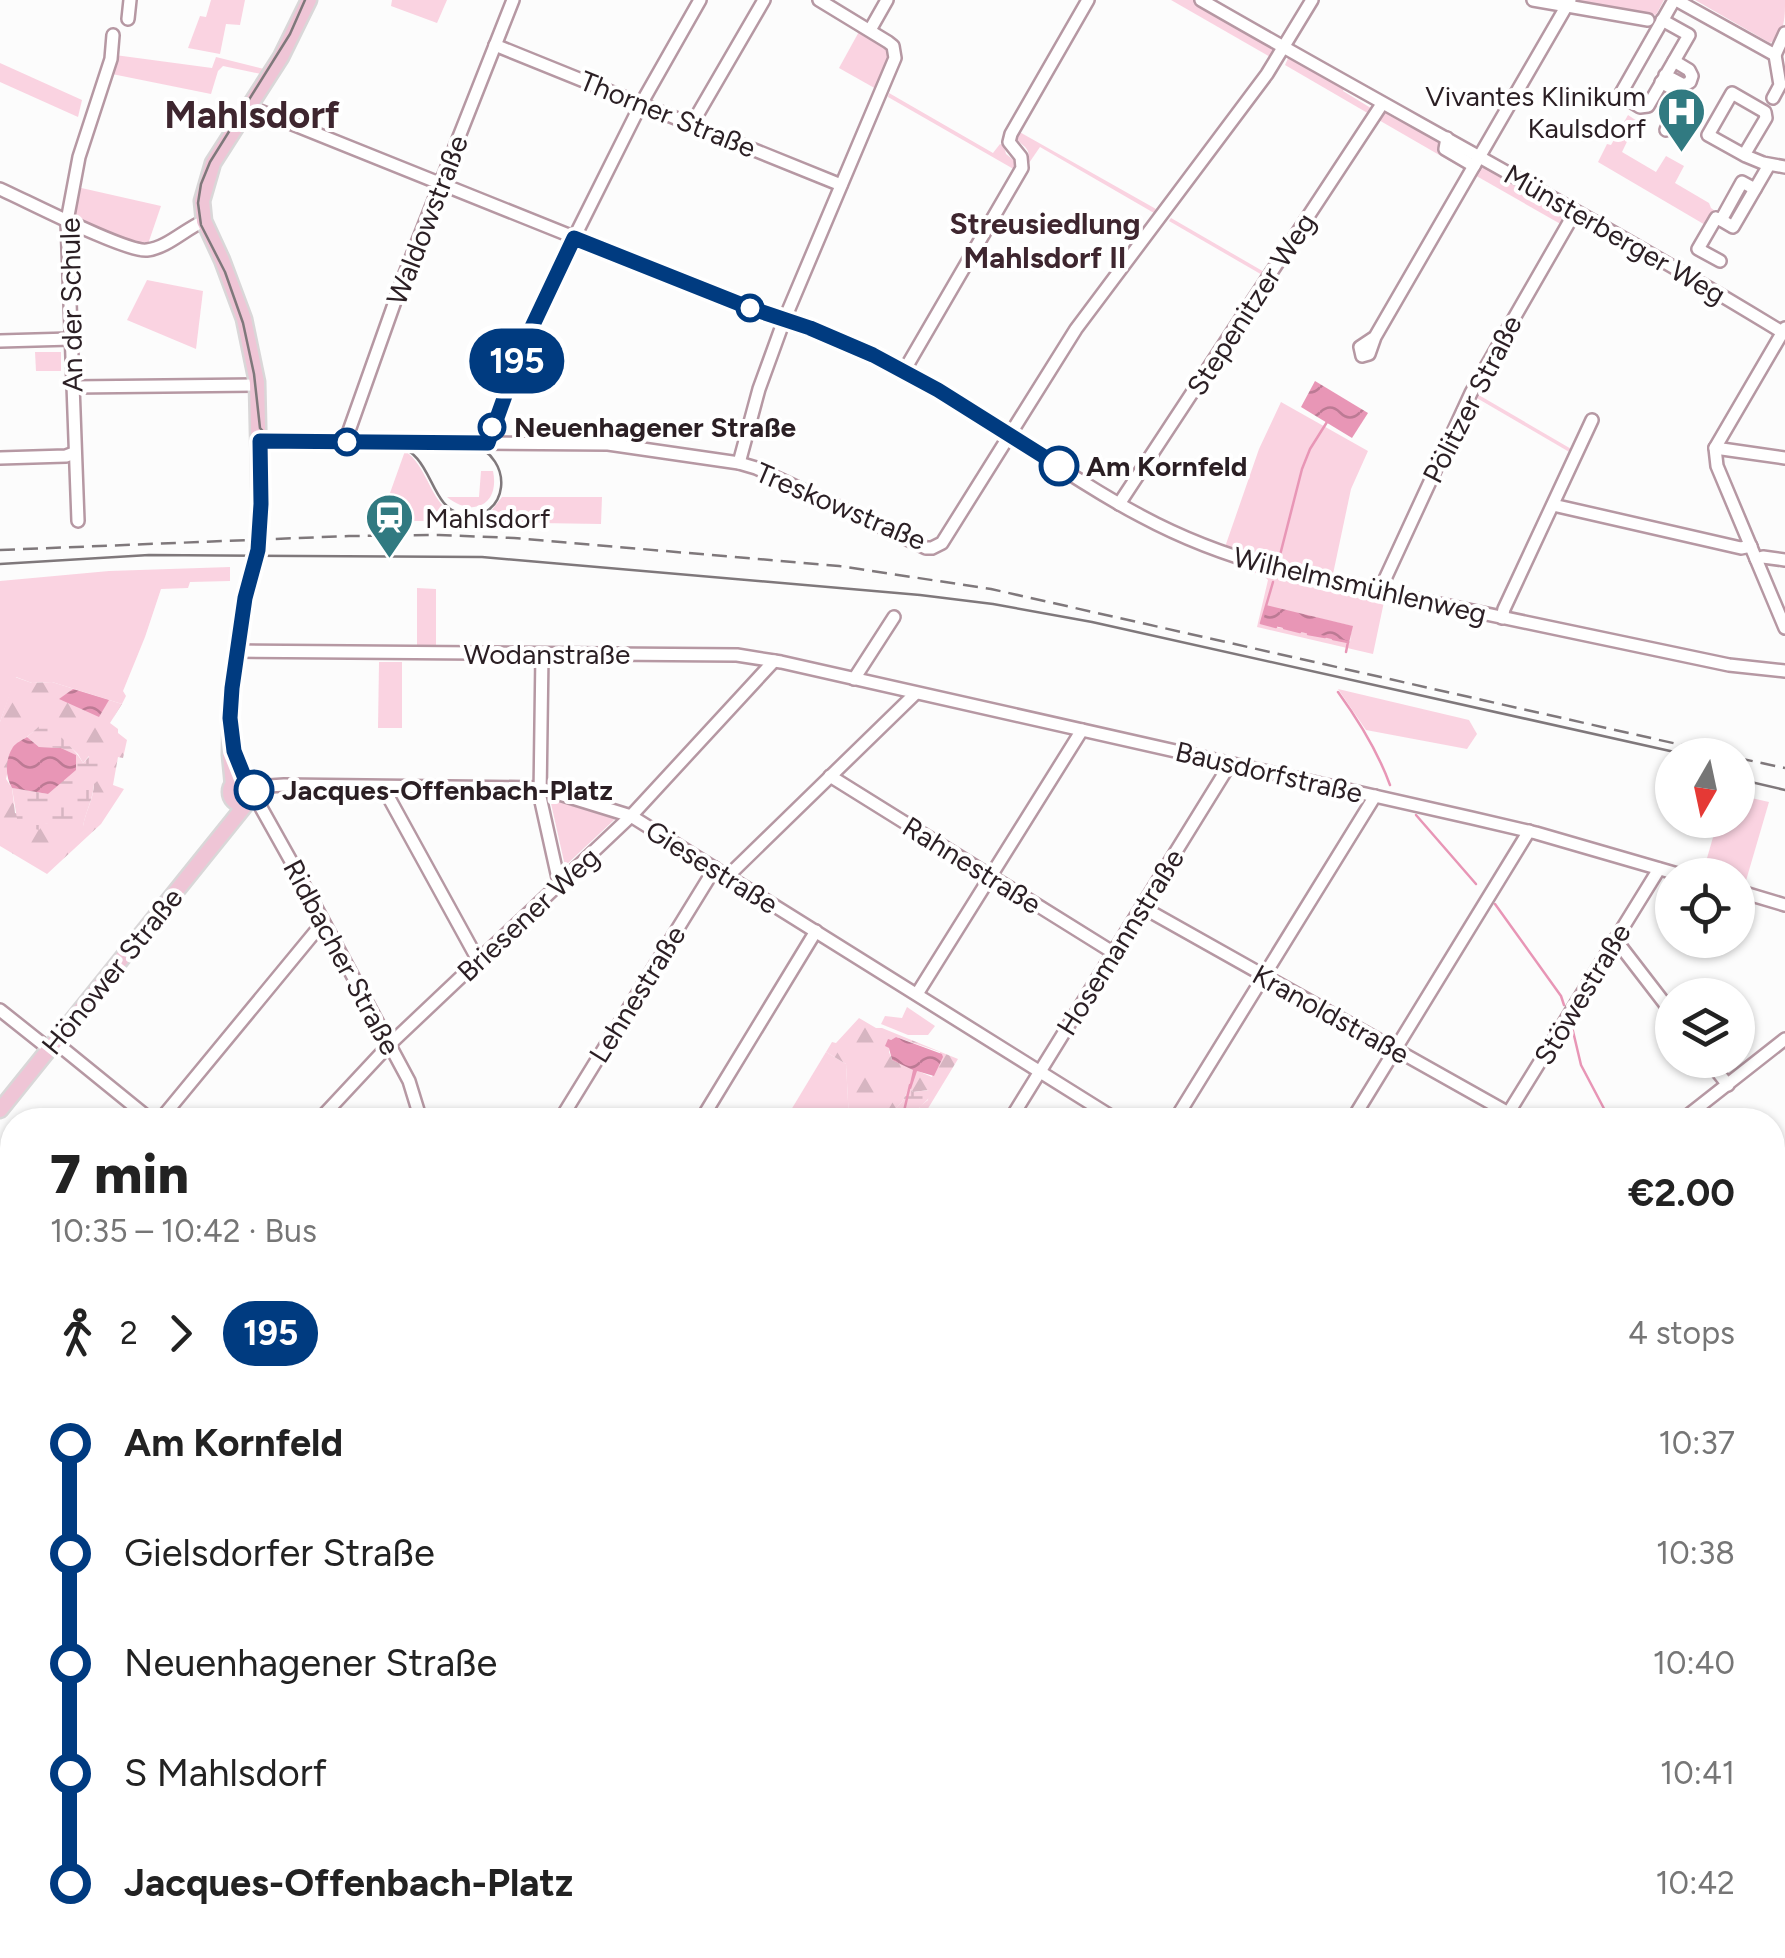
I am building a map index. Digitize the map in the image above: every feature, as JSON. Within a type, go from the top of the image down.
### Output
[{"type":"main road","name":"Hönower Straße","points":[[2,1108],[224,832],[244,792],[231,735],[231,696],[245,598],[258,550],[266,441],[241,308],[204,221],[202,201],[209,172],[281,57],[309,0]]},
{"type":"street","points":[[128,19],[130,0]]},
{"type":"street","name":"Waldowstraße","points":[[345,442],[513,0]]},
{"type":"street","points":[[488,443],[522,348],[574,238],[641,104],[700,0]]},
{"type":"street","points":[[692,124],[764,0]]},
{"type":"street","points":[[739,462],[759,388],[784,320],[895,58],[893,46],[819,0]]},
{"type":"street","points":[[870,30],[887,0]]},
{"type":"street","points":[[904,371],[1022,168],[1021,158],[1009,142],[1011,134],[1088,0]]},
{"type":"street","name":"Münsterberger Weg","points":[[1202,0],[1447,138],[1477,161],[1784,330]]},
{"type":"street","points":[[1010,435],[1084,318],[1284,48],[1312,0]]},
{"type":"street","points":[[1533,0],[1655,20],[1689,36],[1645,106],[1638,106],[1620,95],[1655,20],[1675,0],[1776,55]]},
{"type":"street","points":[[1375,337],[1568,3]]},
{"type":"street","points":[[1744,156],[1780,86],[1776,55],[1785,33]]},
{"type":"street","name":"An der Schule","points":[[78,520],[67,221],[80,157],[111,59],[114,35]]},
{"type":"street","name":"Thorner Straße","points":[[495,45],[840,185]]},
{"type":"street","points":[[1663,79],[1682,85],[1691,80],[1690,70],[1674,61]]},
{"type":"street","points":[[1663,79],[1682,100],[1666,130]]},
{"type":"street","points":[[1770,104],[1732,94],[1708,135],[1744,156],[1785,167]]},
{"type":"street","name":"Stepenitzer Weg","points":[[1120,504],[1382,104]]},
{"type":"street","name":"Wilhelmsmühlenweg","points":[[250,106],[858,348],[904,371],[1120,504],[1185,538],[1236,558],[1729,666],[1785,671]]},
{"type":"street","points":[[1720,262],[1698,249],[1716,218],[1733,227],[1769,164]]},
{"type":"street","points":[[0,189],[141,251],[157,247],[204,221]]},
{"type":"street","name":"Pölitzer Straße","points":[[1380,592],[1471,393],[1575,212]]},
{"type":"street","points":[[1784,330],[1715,448],[1717,466],[1785,628]]},
{"type":"street","points":[[0,341],[71,339]]},
{"type":"street","points":[[73,387],[257,385]]},
{"type":"street","points":[[1502,618],[1592,420]]},
{"type":"street","name":"Treskowstraße","points":[[266,441],[608,444],[739,462],[932,548],[942,544],[1010,435]]},
{"type":"street","points":[[1715,448],[1785,458]]},
{"type":"street","points":[[0,458],[74,454]]},
{"type":"street","points":[[1553,505],[1740,548],[1751,546]]},
{"type":"street","points":[[1756,560],[1785,560]]},
{"type":"street","points":[[854,679],[894,617]]},
{"type":"street","name":"Wodanstraße","points":[[238,651],[737,655],[854,679]]},
{"type":"street","points":[[542,654],[540,788],[561,882]]},
{"type":"street","name":"Briesener Weg","points":[[330,1108],[389,1045],[630,816],[774,661]]},
{"type":"street","name":"Bausdorfstraße","points":[[854,679],[1529,831],[1655,867]]},
{"type":"street","points":[[728,876],[916,693]]},
{"type":"street","points":[[917,994],[1082,730]]},
{"type":"street","name":"Hosemannstraße","points":[[1018,1108],[1230,764]]},
{"type":"street","name":"Rahnestraße","points":[[830,776],[1114,953]]},
{"type":"street","name":"Giesestraße","points":[[244,792],[284,785],[540,788],[630,816],[1098,1108]]},
{"type":"street","points":[[388,786],[389,798],[478,960]]},
{"type":"street","name":"Ridbacher Straße","points":[[244,792],[264,812],[412,1089],[418,1108]]},
{"type":"street","points":[[1183,1108],[1374,796]]},
{"type":"street","points":[[1359,1108],[1529,831]]},
{"type":"street","name":"Lehnestraße","points":[[567,1108],[715,868]]},
{"type":"street","name":"Stöwestraße","points":[[1512,1108],[1655,874]]},
{"type":"street","points":[[1755,897],[1785,906]]},
{"type":"street","name":"Kranoldstraße","points":[[1142,907],[1493,1108]]},
{"type":"street","points":[[170,1108],[316,930],[325,925]]},
{"type":"street","points":[[708,1108],[816,931]]},
{"type":"street","points":[[1615,939],[1655,991]]},
{"type":"street","points":[[0,1010],[135,1108]]},
{"type":"street","points":[[1698,1108],[1785,1039]]},
{"type":"street","points":[[1722,1078],[1728,1085]]},
{"type":"green space","points":[[211,0],[245,0],[240,25],[226,24],[220,54],[188,48],[200,16],[206,17]]},
{"type":"green space","points":[[392,0],[447,0],[437,23],[391,6]]},
{"type":"green space","points":[[1171,0],[1195,0],[1272,44],[1276,47],[1272,58]]},
{"type":"green space","points":[[1579,0],[1664,0],[1656,15]]},
{"type":"green space","points":[[1695,0],[1785,0],[1783,25],[1770,43]]},
{"type":"green space","points":[[861,28],[888,46],[890,60],[878,90],[839,68]]},
{"type":"green space","points":[[1290,54],[1346,86],[1343,91],[1374,110],[1371,115],[1285,65]]},
{"type":"green space","points":[[115,55],[212,68],[216,57],[264,69],[261,74],[223,66],[211,94],[112,74]]},
{"type":"green space","points":[[0,63],[82,100],[78,117],[0,82]]},
{"type":"green space","points":[[889,93],[993,153],[1000,144],[1004,146],[1006,154],[1016,162],[1017,171],[888,97]]},
{"type":"green space","points":[[1389,111],[1443,140],[1438,149],[1468,167],[1467,171],[1377,119]]},
{"type":"green space","points":[[1628,115],[1637,121],[1622,152],[1656,172],[1666,156],[1684,166],[1675,183],[1709,203],[1715,211],[1707,226],[1598,162]]},
{"type":"green space","points":[[1016,130],[1156,209],[1154,213],[1040,147],[1029,163],[1028,150],[1015,137]]},
{"type":"green space","points":[[1482,163],[1567,212],[1564,226],[1473,174]]},
{"type":"green space","points":[[77,187],[161,206],[148,244],[137,244],[71,221]]},
{"type":"green space","points":[[1171,218],[1266,273],[1264,276],[1169,221]]},
{"type":"green space","points":[[147,280],[203,291],[196,349],[127,320]]},
{"type":"green space","points":[[35,352],[61,352],[61,371],[36,371]]},
{"type":"green space","points":[[1477,394],[1573,450],[1571,453],[1475,397]]},
{"type":"green space","points":[[1281,402],[1368,451],[1351,489],[1333,574],[1225,547],[1259,449]]},
{"type":"green space","points":[[405,451],[441,504],[458,516],[458,521],[380,521]]},
{"type":"green space","points":[[481,471],[493,471],[494,483],[482,505],[466,507],[447,497],[479,497]]},
{"type":"green space","points":[[502,497],[602,497],[601,524],[477,522]]},
{"type":"green space","points":[[230,567],[230,581],[190,582],[188,588],[161,589],[123,691],[126,696],[122,704],[52,682],[32,683],[16,677],[0,722],[0,581],[109,571]]},
{"type":"green space","points":[[1253,567],[1313,582],[1316,589],[1325,591],[1334,586],[1385,597],[1373,654],[1257,627],[1268,580],[1248,571]],"holes":[[[1266,606],[1352,626],[1350,642],[1262,624]]]},
{"type":"green space","points":[[417,588],[436,589],[436,645],[417,645]]},
{"type":"green space","points":[[379,662],[402,662],[402,728],[378,728]]},
{"type":"green space","points":[[15,677],[32,683],[52,682],[122,704],[110,723],[127,740],[123,758],[118,757],[113,785],[124,789],[101,824],[47,874],[0,846],[0,722]],"holes":[[[44,723],[83,763],[89,756],[94,783],[83,826],[45,823],[15,813],[12,788],[6,779],[13,748]]]},
{"type":"green space","points":[[1338,689],[1469,720],[1477,734],[1467,749],[1366,730]]},
{"type":"green space","points":[[44,722],[83,763],[90,756],[99,761],[105,774],[94,784],[83,826],[68,830],[45,823],[39,830],[18,825],[12,788],[48,794],[75,755],[61,748],[39,747],[27,737]]},
{"type":"green space","points":[[550,799],[615,819],[565,866]]},
{"type":"green space","points":[[1755,799],[1769,802],[1753,858],[1707,858],[1713,838],[1755,838]]},
{"type":"green space","points":[[907,1007],[935,1026],[928,1035],[908,1035],[881,1024],[885,1016],[902,1018]]},
{"type":"green space","points":[[859,1018],[958,1059],[928,1108],[919,1107],[928,1100],[929,1090],[913,1092],[909,1088],[896,1108],[848,1108],[846,1064],[826,1052],[832,1042],[836,1043]],"holes":[[[896,1037],[940,1052],[932,1077],[892,1060],[891,1040]]]},
{"type":"green space","points":[[826,1052],[846,1064],[848,1108],[792,1108]]},
{"type":"green space","points":[[909,1088],[913,1092],[929,1090],[929,1098],[919,1108],[896,1108]]},
{"type":"water","points":[[1315,381],[1368,413],[1352,438],[1301,407]]},
{"type":"water","points":[[1266,605],[1353,626],[1349,643],[1261,623]]},
{"type":"water","points":[[73,689],[109,700],[99,717],[59,699]]},
{"type":"water","points":[[27,737],[39,747],[61,748],[76,755],[76,770],[48,794],[12,788],[10,784],[8,757],[16,744]]},
{"type":"water","points":[[896,1037],[942,1054],[934,1076],[917,1071],[909,1088],[913,1070],[892,1060],[885,1046],[888,1039]]},
{"type":"waterway","points":[[1279,559],[1302,469],[1327,422]]},
{"type":"waterway","points":[[1273,582],[1261,623],[1276,627]]},
{"type":"waterway","points":[[1284,628],[1300,632]]},
{"type":"waterway","points":[[1308,634],[1325,637]]},
{"type":"waterway","points":[[1333,639],[1348,642],[1346,652]]},
{"type":"waterway","points":[[1338,692],[1367,737],[1390,785]]},
{"type":"waterway","points":[[1416,815],[1476,884]]},
{"type":"waterway","points":[[1495,904],[1564,1005]]},
{"type":"waterway","points":[[1572,1027],[1581,1065],[1604,1108]]},
{"type":"waterway","points":[[905,1108],[910,1085]]},
{"type":"tram line","points":[[293,445],[321,441],[469,443],[495,462],[501,487],[490,509],[479,515],[464,515],[443,502],[424,468],[407,450],[393,445],[288,445],[271,440],[260,428],[243,323],[225,272],[201,225],[198,203],[210,162],[290,34],[305,0]]},
{"type":"tram line","points":[[0,564],[149,555],[482,557],[920,595],[1092,622],[1655,748]]},
{"type":"tram line","points":[[1755,783],[1785,790]]},
{"type":"railway","points":[[0,550],[439,535],[839,566],[991,589],[1655,739]]},
{"type":"railway","points":[[1755,762],[1785,768]]},
{"type":"bus line","name":"195","points":[[254,790],[246,781],[234,751],[230,718],[245,598],[258,550],[260,441],[488,443],[522,348],[574,238],[873,355],[938,390],[1059,466]]},
{"type":"place","name":"Vivantes Klinikum Kaulsdorf","points":[[1681,154]]},
{"type":"place","name":"Neuenhagener Straße","points":[[492,427]]},
{"type":"place","name":"Am Kornfeld","points":[[1059,466]]},
{"type":"place","name":"Mahlsdorf","points":[[390,560]]},
{"type":"place","name":"Jacques-Offenbach-Platz","points":[[254,790]]},
{"type":"district","name":"Mahlsdorf","points":[[252,115]]},
{"type":"district","name":"Streusiedlung Mahlsdorf II","points":[[1045,241]]}]
